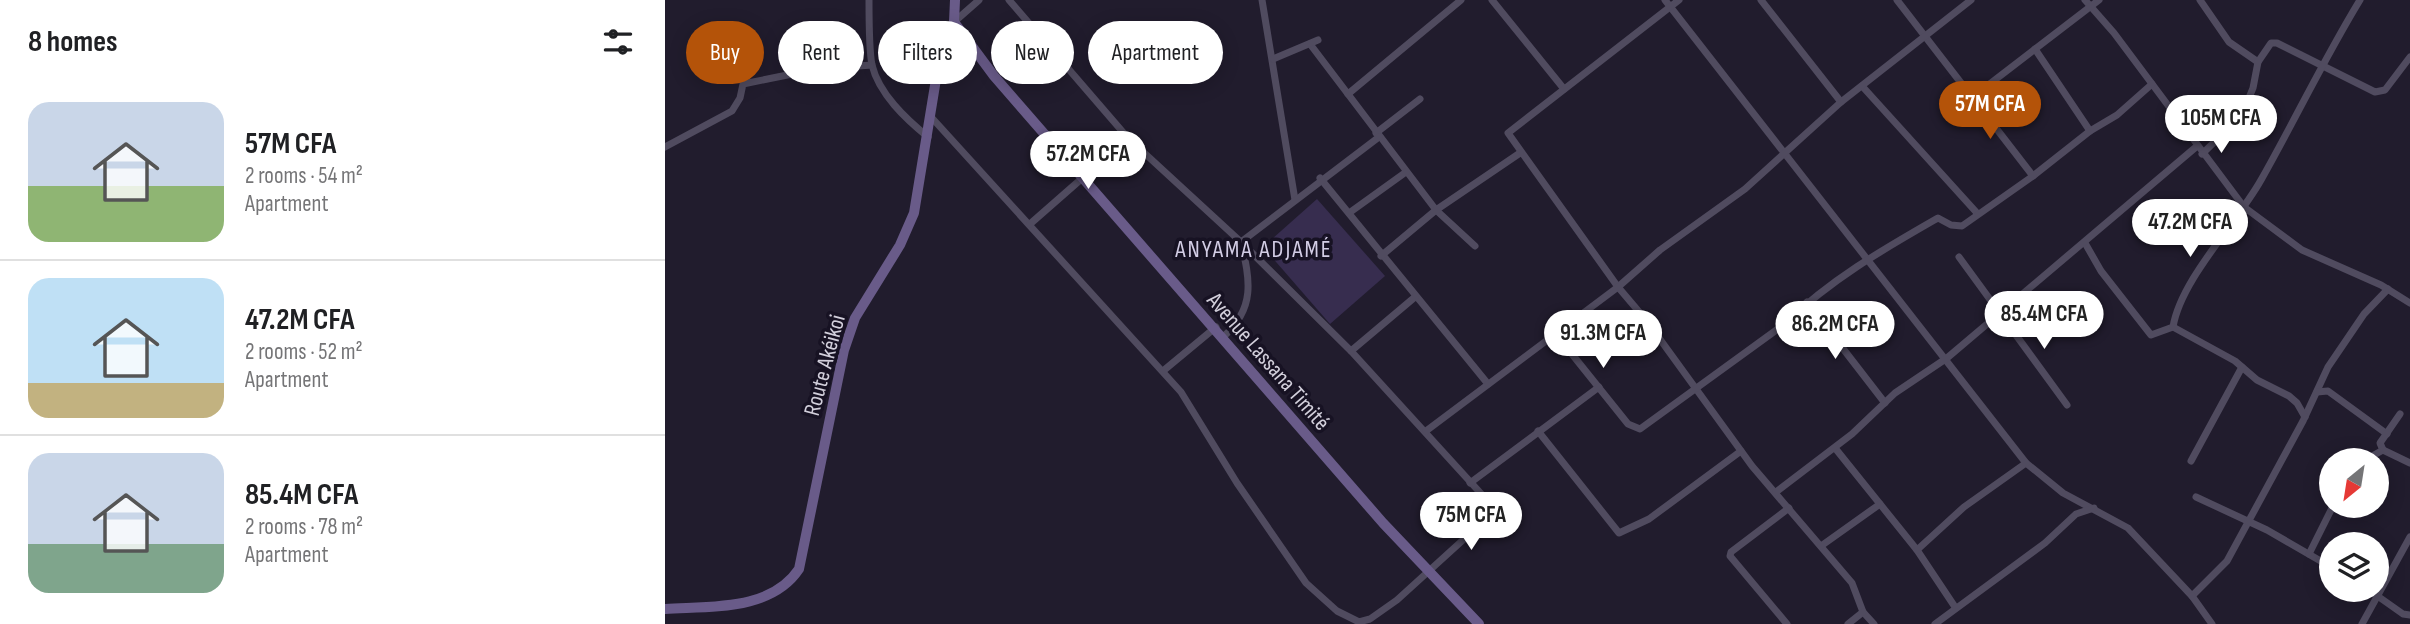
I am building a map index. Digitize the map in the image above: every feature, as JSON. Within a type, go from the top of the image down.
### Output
[{"type":"street","points":[[869,0],[872,65],[887,95],[907,120],[928,138]]},
{"type":"street","name":"Route Akéikoi","points":[[954,0],[954,21]]},
{"type":"street","points":[[955,21],[979,0]]},
{"type":"street","points":[[932,118],[1163,370],[1181,392],[1237,483],[1306,583],[1337,611],[1352,619],[1366,622],[1397,600],[1496,510],[1351,351],[1241,242],[1128,138],[1009,0]]},
{"type":"street","points":[[1262,0],[1294,200]]},
{"type":"street","points":[[1348,94],[1461,0]]},
{"type":"street","points":[[1493,0],[1564,89]]},
{"type":"street","points":[[1679,0],[1668,3],[1508,133],[1618,287],[1646,320],[1741,451],[1858,592],[1863,612],[1874,624]]},
{"type":"street","points":[[1761,0],[1841,102]]},
{"type":"street","points":[[1897,0],[1974,96],[2033,176]]},
{"type":"street","points":[[1426,431],[1618,287],[1660,250],[1745,189],[1785,156],[1841,102],[1971,0]]},
{"type":"street","points":[[1974,96],[2035,49],[2088,3],[2099,0]]},
{"type":"street","points":[[2200,0],[2229,42],[2258,62]]},
{"type":"street","points":[[2085,243],[2101,271],[2151,335],[2172,327],[2180,305],[2199,270],[2244,207],[2360,0]]},
{"type":"street","points":[[1668,3],[1785,156],[1947,358],[2026,463],[2063,493],[2115,518],[2140,538],[2192,596],[2213,624]]},
{"type":"street","points":[[2088,3],[2244,207],[2302,250],[2388,289],[2410,303]]},
{"type":"street","points":[[1273,59],[1318,40]]},
{"type":"street","points":[[1776,492],[1835,449],[1885,403],[1947,358],[2234,122],[2246,105],[2253,88],[2258,62],[2270,43],[2277,43],[2375,92],[2385,89],[2410,57]]},
{"type":"street","points":[[1310,44],[1436,209],[1475,246]]},
{"type":"street","points":[[2035,49],[2050,76],[2090,131]]},
{"type":"street","name":"Avenue Lassana Timité","points":[[977,53],[994,76],[1216,327],[1426,571],[1479,624]]},
{"type":"street","points":[[665,148],[732,111],[740,98],[743,85],[817,69],[872,65]]},
{"type":"street","name":"Route Akéikoi","points":[[665,609],[731,604],[765,598],[784,588],[799,569],[844,350],[855,318],[908,230],[918,198],[936,84]]},
{"type":"street","points":[[1555,333],[1628,424],[1640,429],[1694,387],[1786,323],[1807,302],[1866,259],[1938,218],[1951,225],[1962,226],[2033,176],[2090,131],[2117,115],[2152,84]]},
{"type":"street","points":[[1862,86],[1977,213]]},
{"type":"street","points":[[1241,242],[1420,99]]},
{"type":"street","points":[[1030,223],[1128,138]]},
{"type":"street","points":[[1381,256],[1436,209],[1520,153]]},
{"type":"street","points":[[1349,213],[1406,172]]},
{"type":"street","points":[[1320,178],[1487,384]]},
{"type":"street","points":[[1223,337],[1239,323],[1247,305],[1247,267],[1241,242]]},
{"type":"street","points":[[1959,257],[2067,405]]},
{"type":"street","points":[[2192,596],[2227,561],[2305,417],[2328,367],[2364,314],[2388,289]]},
{"type":"street","points":[[1351,351],[1415,297]]},
{"type":"street","points":[[1807,302],[1885,403]]},
{"type":"street","points":[[1163,370],[1216,327]]},
{"type":"street","points":[[2172,327],[2288,396],[2297,403],[2305,417]]},
{"type":"street","points":[[2191,461],[2242,367]]},
{"type":"street","points":[[1470,483],[1599,387]]},
{"type":"street","points":[[2317,391],[2328,391],[2387,434]]},
{"type":"street","points":[[2400,414],[2382,447],[2410,463]]},
{"type":"street","points":[[1538,431],[1619,533],[1649,519],[1741,451]]},
{"type":"street","points":[[1835,449],[1917,550],[1955,607]]},
{"type":"street","points":[[1917,550],[1964,507],[2026,463]]},
{"type":"street","points":[[2196,496],[2319,560]]},
{"type":"street","points":[[1821,546],[1880,504]]},
{"type":"street","points":[[1787,624],[1730,556],[1740,544],[1789,508]]},
{"type":"street","points":[[1935,624],[2045,543],[2076,514],[2095,508]]},
{"type":"street","points":[[2309,554],[2327,518]]},
{"type":"street","points":[[2389,574],[2410,537]]},
{"type":"street","points":[[2362,624],[2373,602]]},
{"type":"street","points":[[2387,602],[2403,614],[2410,615]]},
{"type":"street","points":[[1848,624],[1863,612]]},
{"type":"shaded area","points":[[1317,199],[1385,276],[1330,324],[1263,247]]},
{"type":"district","name":"ANYAMA ADJAMÉ","points":[[1254,249]]}]
